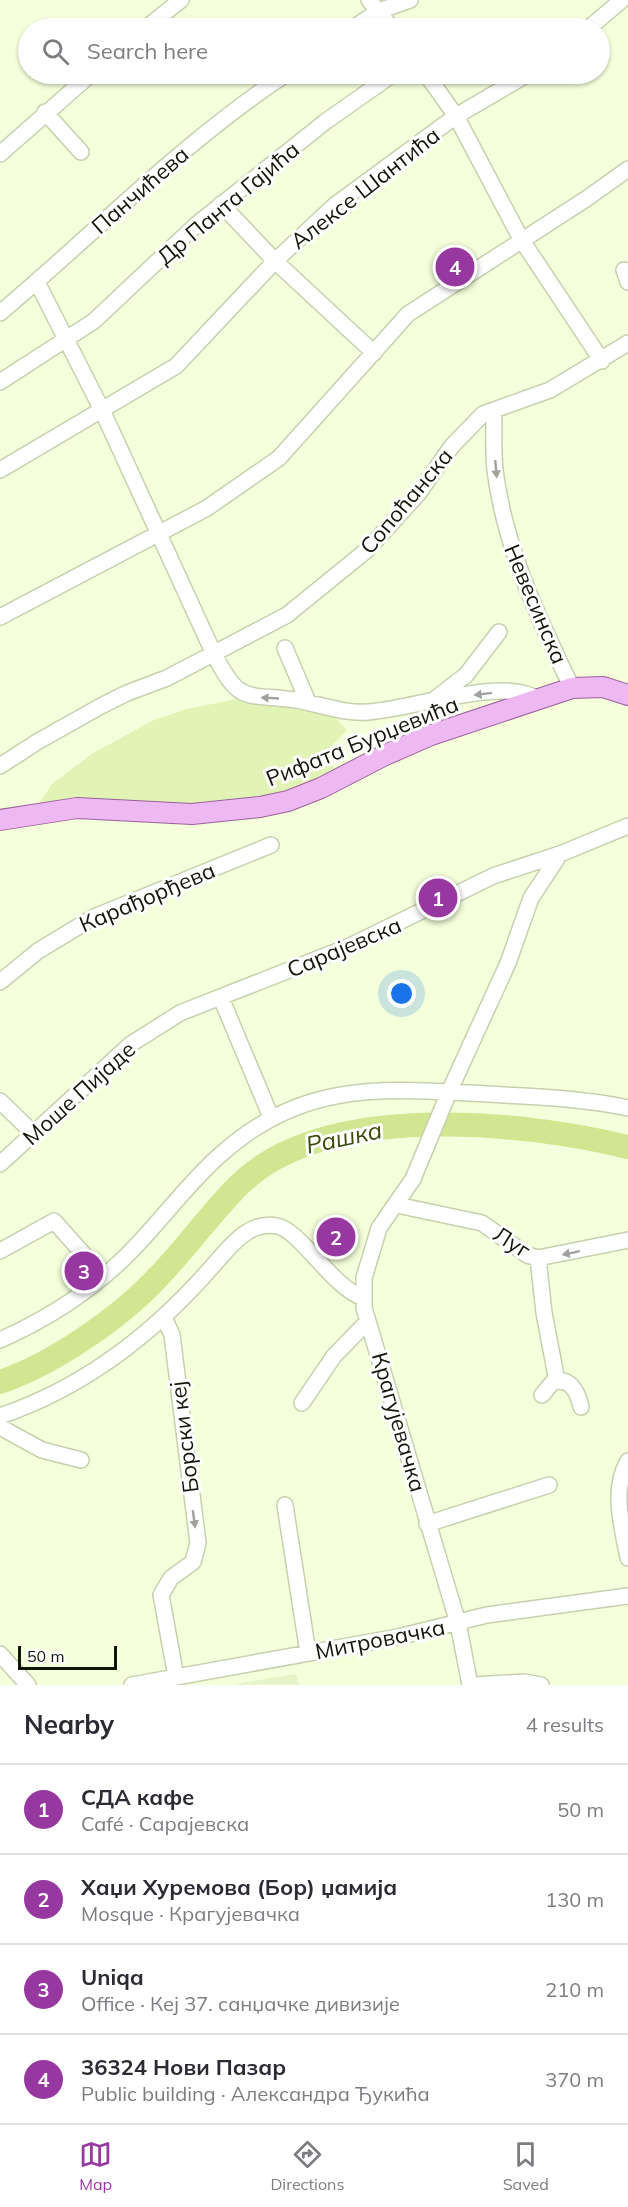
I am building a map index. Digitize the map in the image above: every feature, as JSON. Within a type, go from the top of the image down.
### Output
[{"type":"main road","name":"Рифата Бурџевића","points":[[0,820],[90,807],[192,814],[260,807],[288,801],[321,788],[383,756],[431,735],[572,688],[603,687],[628,695]]},
{"type":"street","points":[[158,18],[181,0]]},
{"type":"street","points":[[363,18],[374,6],[410,0]]},
{"type":"street","points":[[601,18],[622,0]]},
{"type":"street","points":[[374,6],[384,18]]},
{"type":"street","points":[[0,154],[79,84]]},
{"type":"street","name":"Панчићева","points":[[0,313],[144,184],[270,84]]},
{"type":"street","name":"Др Панта Гајића","points":[[0,382],[94,321],[221,204],[325,122],[379,84]]},
{"type":"street","name":"Алексе Шантића","points":[[433,84],[456,116],[521,239]]},
{"type":"street","name":"Алексе Шантића","points":[[0,470],[176,366],[275,261],[335,205],[456,116],[511,84]]},
{"type":"street","points":[[45,112],[81,152]]},
{"type":"street","points":[[0,617],[207,508],[279,458],[408,314],[521,239],[586,200],[628,169]]},
{"type":"street","name":"Алексе Шантића","points":[[221,204],[275,261],[374,353]]},
{"type":"street","points":[[521,239],[602,361]]},
{"type":"street","points":[[37,282],[68,339],[102,410],[213,652],[225,674],[244,695],[308,702],[366,712],[435,699],[516,691],[531,694],[539,700]]},
{"type":"street","name":"Сопоћанска","points":[[0,766],[101,706],[167,678],[287,615],[355,561],[409,505],[467,429],[483,414],[550,390],[602,361],[628,343]]},
{"type":"street","name":"Невесинска","points":[[494,410],[495,467],[509,541],[543,628],[572,688]]},
{"type":"street","points":[[435,699],[466,675],[499,632]]},
{"type":"street","points":[[285,648],[308,702]]},
{"type":"street","points":[[0,755],[20,753]]},
{"type":"street","name":"Сарајевска","points":[[160,1024],[360,942],[493,876],[560,854],[628,826]]},
{"type":"street","name":"Карађорђева","points":[[0,982],[38,951],[94,917],[271,845]]},
{"type":"street","points":[[446,1099],[499,985],[531,898],[560,854]]},
{"type":"street","points":[[221,998],[271,1117]]},
{"type":"street","name":"Моше Пијаде","points":[[0,1164],[124,1050],[160,1024]]},
{"type":"street","points":[[0,1340],[56,1311],[103,1276],[136,1246],[218,1156],[249,1130],[271,1117],[311,1101],[352,1092],[395,1089],[446,1099],[549,1098],[628,1108]]},
{"type":"street","name":"Крагујевачка","points":[[446,1099],[408,1188],[384,1219],[375,1238],[368,1260],[363,1298],[458,1623],[472,1685],[524,1682],[541,1685]]},
{"type":"street","points":[[0,1101],[34,1134]]},
{"type":"street","name":"Луг","points":[[397,1205],[482,1223],[527,1255],[538,1258],[628,1240]]},
{"type":"street","points":[[0,1251],[54,1221],[103,1276]]},
{"type":"street","points":[[0,1416],[25,1407],[73,1383],[124,1349],[164,1317],[246,1232],[271,1225],[287,1229],[340,1285],[363,1298]]},
{"type":"street","points":[[538,1258],[544,1313],[557,1381]]},
{"type":"street","name":"Борски кеј","points":[[164,1317],[171,1328],[198,1543],[196,1558],[165,1583],[161,1595],[176,1677]]},
{"type":"street","name":"Крагујевачка","points":[[303,1403],[334,1356],[347,1340],[368,1321]]},
{"type":"street","points":[[542,1395],[549,1386],[557,1381],[566,1383],[576,1390],[581,1407]]},
{"type":"street","points":[[0,1427],[42,1450],[81,1460]]},
{"type":"street","points":[[628,1461],[622,1470],[619,1491],[628,1558]]},
{"type":"street","name":"Крагујевачка","points":[[428,1524],[549,1485]]},
{"type":"street","points":[[285,1505],[308,1653]]},
{"type":"street","name":"Митровачка","points":[[132,1685],[308,1653],[498,1613],[628,1596]]},
{"type":"street","points":[[0,1654],[28,1685]]},
{"type":"shaded area","points":[[237,699],[333,715],[347,730],[328,750],[337,779],[288,801],[32,814],[52,784],[93,753],[154,720],[187,709]]},
{"type":"shaded area","points":[[296,1674],[299,1685],[235,1685],[246,1682]]},
{"type":"waterway","name":"Рашка","points":[[0,1382],[42,1364],[63,1352],[125,1308],[158,1277],[239,1185],[276,1158],[321,1140],[371,1129],[425,1125],[480,1125],[534,1130],[628,1147]]},
{"type":"place","name":"36324 Нови Пазар","points":[[455,267]]},
{"type":"place","name":"СДА кафе","points":[[438,898]]},
{"type":"place","name":"Хаџи Хуремова (Бор) џамија","points":[[336,1237]]},
{"type":"place","name":"Uniqa","points":[[84,1271]]}]
